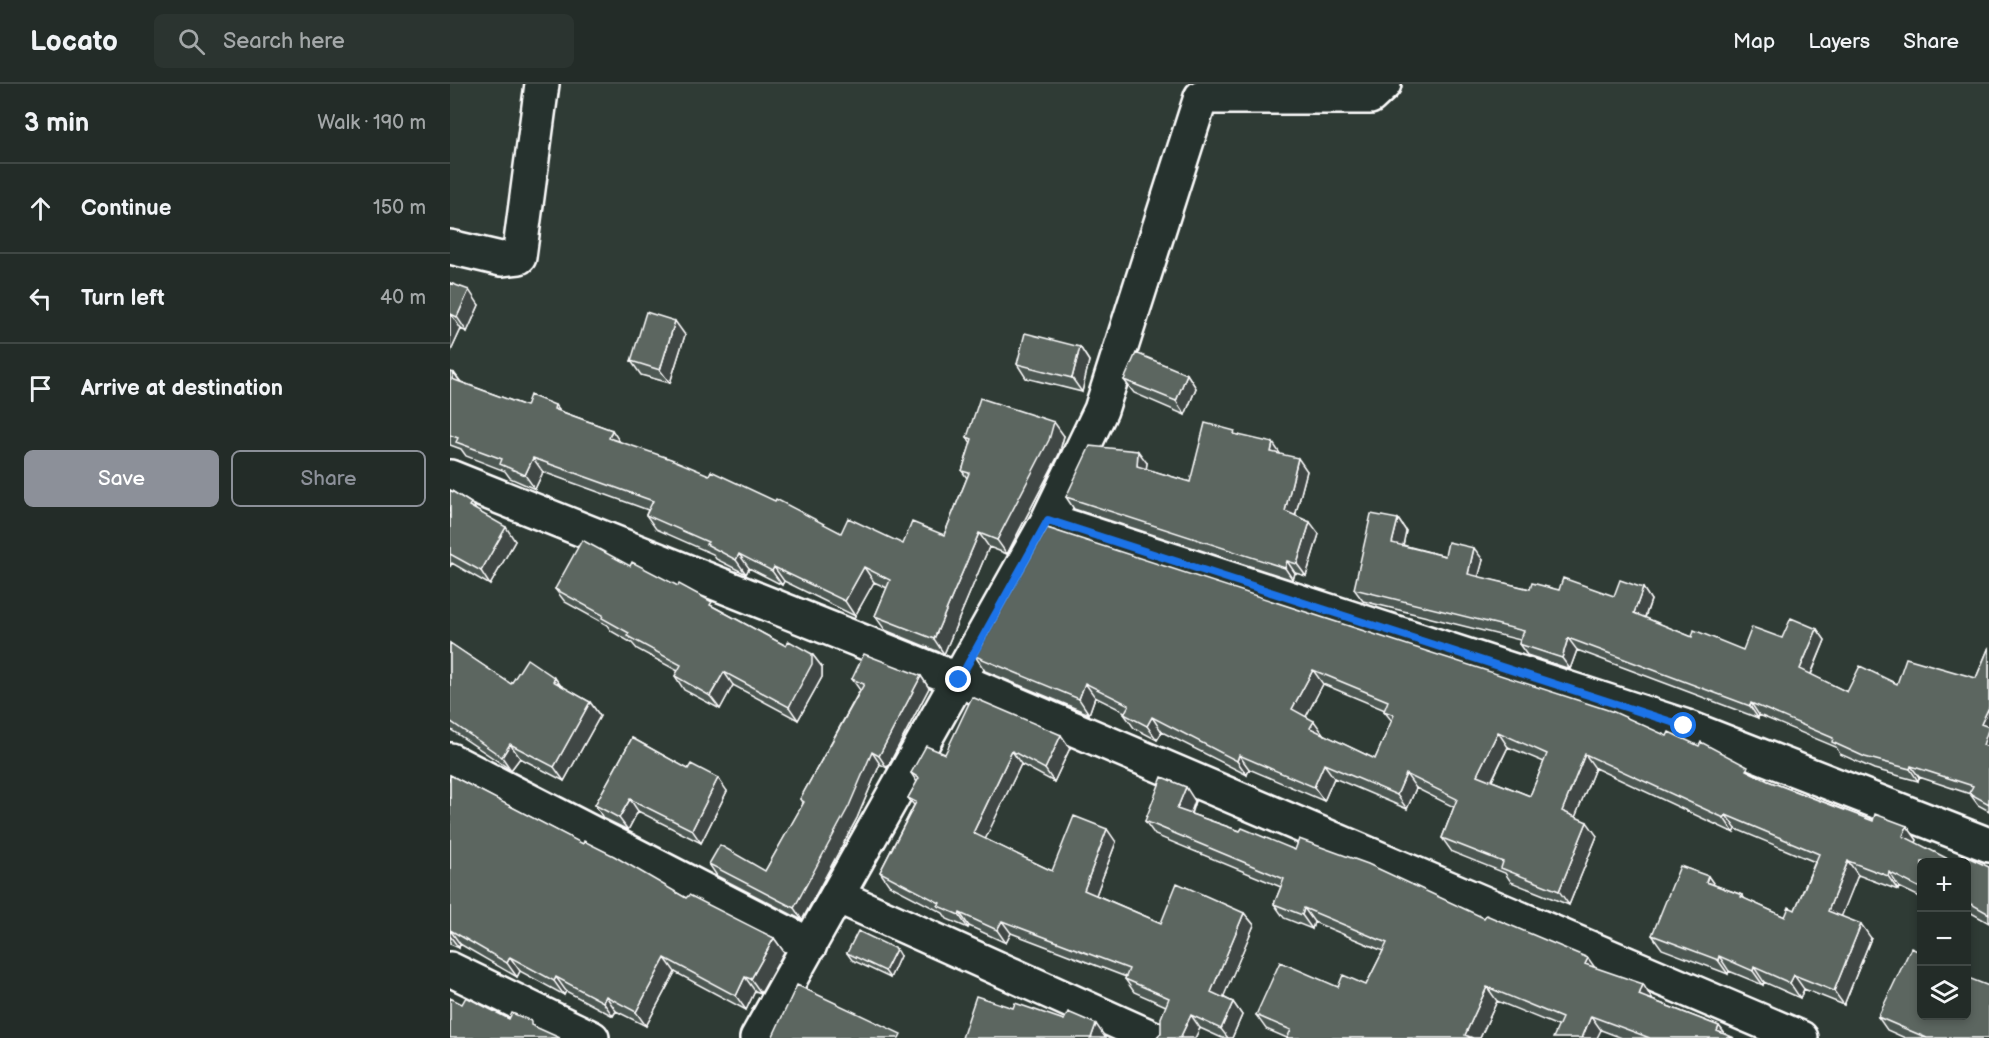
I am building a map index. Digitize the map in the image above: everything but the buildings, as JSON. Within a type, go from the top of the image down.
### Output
[{"type":"street","points":[[450,247],[501,259],[519,257],[542,84]]},
{"type":"street","points":[[757,1038],[1048,520],[1101,410],[1201,97],[1370,97],[1384,84]]},
{"type":"street","points":[[450,477],[959,680],[1802,1038]]},
{"type":"street","points":[[1048,520],[1684,726],[1989,845]]},
{"type":"street","points":[[450,760],[810,945]]},
{"type":"street","points":[[837,896],[1153,1038]]},
{"type":"street","points":[[450,969],[592,1038]]},
{"type":"route","points":[[959,680],[1048,520],[1684,726]]}]
